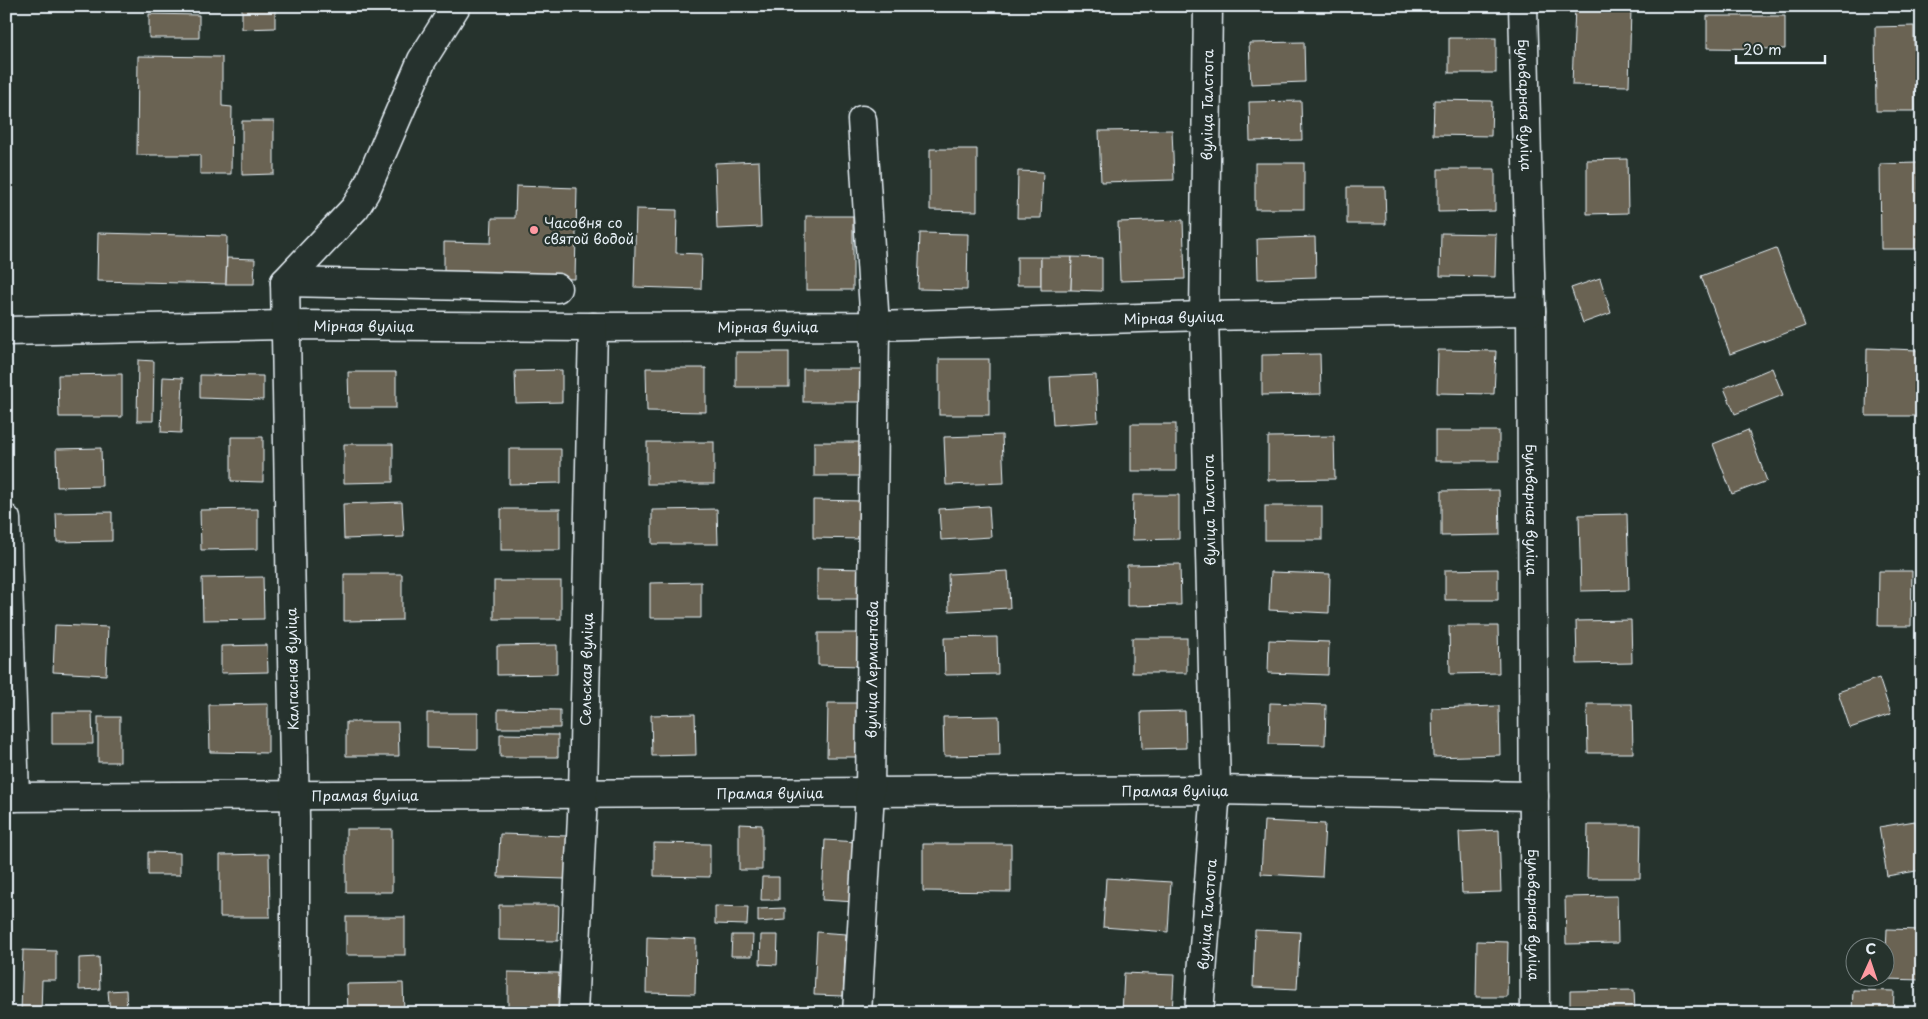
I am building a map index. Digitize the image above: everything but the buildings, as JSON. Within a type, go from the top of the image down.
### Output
[{"type":"street","points":[[285,282],[355,208],[364,192],[422,60],[456,6]]},
{"type":"street","name":"вуліца Талстога","points":[[1198,1013],[1216,790],[1204,316],[1208,6]]},
{"type":"street","name":"Бульварная вуліца","points":[[1523,6],[1531,312],[1534,1013]]},
{"type":"street","name":"вуліца Лермантава","points":[[857,1013],[870,792],[875,326],[862,120]]},
{"type":"street","points":[[285,282],[557,288]]},
{"type":"street","name":"Калгасная вуліца","points":[[285,282],[294,795],[295,1013]]},
{"type":"street","name":"Мірная вуліца","points":[[6,331],[285,326],[875,326],[1204,316],[1531,312]]},
{"type":"street","name":"Сельская вуліца","points":[[573,1013],[583,794],[593,327]]},
{"type":"street","points":[[6,519],[11,797]]},
{"type":"street","name":"Прамая вуліца","points":[[11,797],[1216,790],[1534,796]]},
{"type":"place","name":"Часовня со святой водой","points":[[534,230]]}]
